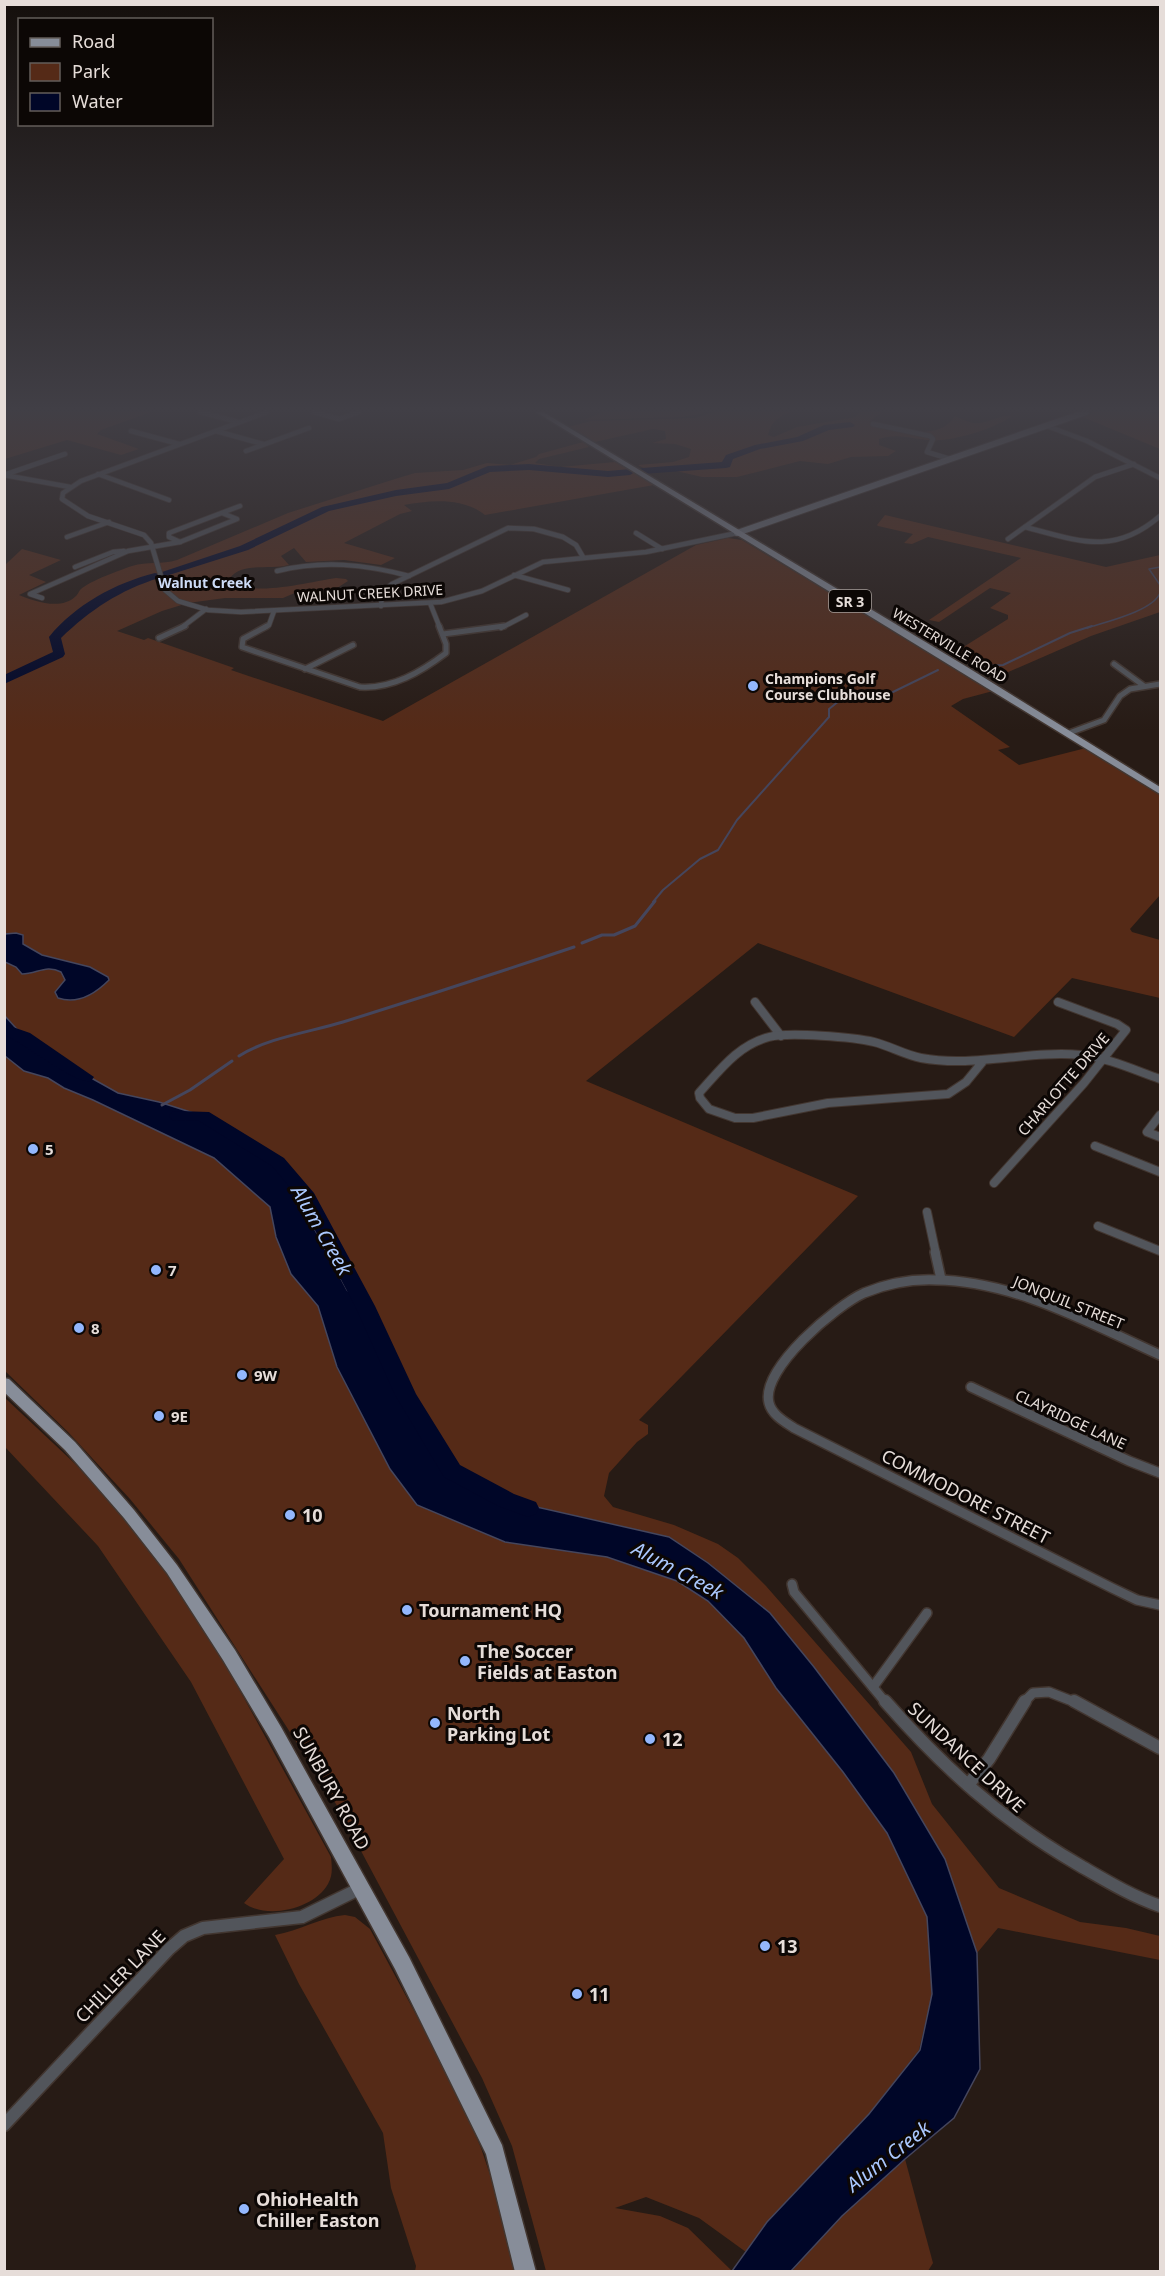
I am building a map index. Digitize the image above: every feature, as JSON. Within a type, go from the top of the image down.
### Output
[{"type":"main road","name":"WESTERVILLE ROAD","points":[[713,518],[1161,791]]},
{"type":"main road","points":[[737,533],[780,518]]},
{"type":"main road","name":"SUNBURY ROAD","points":[[4,1383],[70,1446],[129,1514],[172,1569],[229,1655],[362,1888],[407,1973],[495,2152],[526,2271]]},
{"type":"street","points":[[100,518],[144,535],[152,548]]},
{"type":"street","points":[[180,542],[169,537],[169,533],[208,518]]},
{"type":"street","points":[[75,567],[113,552],[152,548],[180,542],[237,519],[235,518]]},
{"type":"street","points":[[1008,540],[1037,518]]},
{"type":"street","points":[[1025,527],[1081,539],[1110,541],[1134,536],[1158,518]]},
{"type":"street","points":[[67,537],[109,522]]},
{"type":"street","points":[[381,606],[382,592],[409,576],[504,529],[519,527],[556,535],[576,544],[583,557]]},
{"type":"street","points":[[636,533],[662,549]]},
{"type":"street","name":"WALNUT CREEK DRIVE","points":[[152,548],[165,590],[178,601],[206,609],[241,612],[430,603],[464,598],[543,562],[627,555],[737,533]]},
{"type":"street","points":[[42,598],[30,594],[128,551]]},
{"type":"street","points":[[277,571],[304,564],[350,563],[371,565],[409,576]]},
{"type":"street","points":[[514,575],[568,590]]},
{"type":"street","points":[[274,611],[269,625],[243,639],[242,647],[360,687],[377,688],[394,684],[446,653],[443,634],[430,603]]},
{"type":"street","points":[[159,638],[189,624],[206,609]]},
{"type":"street","points":[[443,634],[500,628],[526,615]]},
{"type":"street","points":[[305,669],[353,645]]},
{"type":"street","points":[[1114,664],[1144,686]]},
{"type":"street","points":[[1069,733],[1099,724],[1108,716],[1120,696],[1131,689],[1161,684]]},
{"type":"street","points":[[755,1002],[781,1036]]},
{"type":"street","name":"CHARLOTTE DRIVE","points":[[994,1183],[1105,1059],[1126,1030],[1117,1024],[1058,1002]]},
{"type":"street","points":[[984,1060],[958,1089],[948,1094],[828,1102],[744,1118],[709,1109],[699,1098],[701,1088],[732,1057],[761,1038],[781,1036],[846,1037],[875,1042],[921,1058],[984,1060],[1079,1055],[1105,1059],[1161,1080]]},
{"type":"street","points":[[1161,1115],[1147,1132],[1161,1137]]},
{"type":"street","points":[[1095,1146],[1161,1172]]},
{"type":"street","points":[[927,1212],[941,1280]]},
{"type":"street","points":[[1098,1226],[1161,1251]]},
{"type":"street","name":"JONQUIL STREET","points":[[768,1400],[769,1383],[822,1323],[859,1295],[900,1283],[941,1280],[995,1287],[1037,1302],[1161,1355]]},
{"type":"street","name":"CLAYRIDGE LANE","points":[[970,1387],[1129,1461],[1161,1473]]},
{"type":"street","name":"COMMODORE STREET","points":[[768,1400],[776,1416],[794,1428],[1112,1588],[1137,1600],[1161,1605]]},
{"type":"street","name":"SUNDANCE DRIVE","points":[[792,1584],[794,1592],[873,1688],[920,1741],[968,1785],[1032,1838],[1116,1887],[1161,1906]]},
{"type":"street","points":[[873,1688],[927,1613]]},
{"type":"street","points":[[968,1785],[1027,1698],[1033,1693],[1050,1692],[1074,1701],[1161,1748]]},
{"type":"street","name":"CHILLER LANE","points":[[4,2125],[169,1949],[184,1936],[203,1928],[302,1917],[362,1888]]},
{"type":"green space","points":[[276,518],[392,518],[344,543],[395,558],[381,565],[344,560],[306,562],[294,548],[281,556],[289,565],[249,568],[235,573],[230,578],[250,588],[280,587],[336,578],[348,581],[334,590],[304,589],[283,598],[225,598],[188,603],[162,611],[117,631],[144,640],[148,638],[234,668],[231,670],[383,721],[696,545],[728,538],[742,540],[993,691],[963,699],[951,706],[1010,747],[998,750],[1019,765],[1086,748],[1160,795],[1160,895],[1130,929],[1132,932],[1160,940],[1160,998],[1072,978],[1014,1037],[758,943],[586,1081],[858,1196],[639,1420],[648,1425],[648,1434],[637,1442],[609,1473],[604,1496],[613,1507],[674,1525],[718,1544],[738,1558],[766,1586],[911,1752],[932,1804],[999,1888],[1080,1922],[1126,1928],[1160,1936],[1160,1960],[998,1928],[977,1953],[945,1859],[894,1774],[814,1667],[770,1613],[708,1563],[669,1537],[506,1500],[452,1471],[406,1395],[366,1307],[347,1290],[314,1228],[305,1193],[159,1102],[118,1093],[68,1065],[24,1037],[5,1016],[5,565],[22,549],[61,560],[29,575],[46,582],[19,595],[55,604],[70,601],[85,586],[120,570],[138,565],[177,560]]},
{"type":"green space","points":[[882,518],[899,518],[1106,567],[1160,555],[1160,612],[1091,636],[997,677],[991,677],[956,655],[957,651],[1008,619],[1008,615],[990,608],[1011,593],[990,588],[939,622],[929,620],[1021,558],[928,537],[912,544],[904,543],[913,534],[877,525]]},
{"type":"green space","name":"The Soccer Fields at Easton","points":[[5,1056],[25,1071],[48,1078],[64,1088],[214,1158],[271,1207],[276,1237],[291,1274],[318,1306],[337,1368],[390,1469],[417,1505],[505,1542],[607,1557],[677,1581],[709,1601],[744,1638],[776,1688],[843,1772],[887,1833],[927,1917],[932,1994],[919,2050],[869,2114],[767,2222],[746,2252],[699,2218],[646,2197],[615,2208],[660,2216],[688,2228],[732,2271],[546,2271],[512,2146],[482,2078],[336,1804],[179,1559],[130,1499],[68,1432],[5,1371]]},
{"type":"green space","points":[[4,1397],[87,1475],[148,1546],[209,1634],[331,1857],[330,1881],[312,1900],[277,1911],[265,1911],[244,1903],[284,1859],[191,1682],[98,1546],[5,1447]]},
{"type":"green space","points":[[345,1915],[355,1917],[370,1929],[457,2091],[481,2148],[517,2254],[520,2271],[415,2271],[416,2266],[391,2188],[383,2133],[299,1984],[275,1935],[327,1918]]},
{"type":"green space","points":[[905,2159],[933,2263],[928,2271],[791,2272],[842,2216]]},
{"type":"water","points":[[5,934],[23,935],[23,944],[42,955],[90,967],[108,977],[109,980],[86,997],[72,1000],[58,998],[55,992],[65,980],[61,972],[46,969],[22,974],[16,967],[5,962]]},
{"type":"water","points":[[5,1016],[24,1037],[118,1093],[159,1102],[203,1116],[278,1162],[305,1193],[314,1228],[347,1290],[365,1306],[406,1395],[452,1471],[506,1500],[669,1537],[708,1563],[770,1613],[894,1773],[945,1859],[977,1953],[980,2069],[954,2118],[842,2216],[791,2271],[732,2271],[767,2222],[869,2114],[920,2050],[932,1994],[927,1917],[887,1833],[843,1772],[776,1688],[744,1638],[708,1601],[677,1581],[607,1557],[505,1542],[417,1505],[390,1469],[337,1367],[318,1306],[291,1274],[276,1237],[270,1207],[214,1158],[64,1088],[48,1078],[24,1071],[5,1056]]},
{"type":"waterway","points":[[165,573],[244,548],[307,518]]},
{"type":"waterway","points":[[1160,567],[1149,569],[1160,585]]},
{"type":"waterway","points":[[4,680],[59,654],[55,637],[89,607],[114,592],[155,576]]},
{"type":"waterway","points":[[1087,628],[1139,610],[1156,599],[1160,593]]},
{"type":"waterway","points":[[979,666],[1003,665],[1070,633],[1092,626]]},
{"type":"waterway","points":[[653,902],[663,890],[700,859],[718,850],[737,820],[829,717],[829,709],[839,701],[893,692],[938,670]]},
{"type":"waterway","points":[[582,943],[602,935],[614,935],[635,926],[655,901]]},
{"type":"waterway","points":[[239,1056],[262,1044],[343,1022],[574,947]]},
{"type":"waterway","name":"Alum Creek","points":[[4,1029],[24,1037],[85,1077]]},
{"type":"waterway","points":[[162,1105],[190,1090],[232,1061]]},
{"type":"waterway","name":"Alum Creek","points":[[178,1116],[203,1116],[278,1162],[305,1193],[365,1306],[406,1395],[452,1471],[506,1500],[528,1508]]},
{"type":"place","name":"Champions Golf Course Clubhouse","points":[[753,686]]},
{"type":"place","name":"5","points":[[33,1149]]},
{"type":"place","name":"7","points":[[156,1270]]},
{"type":"place","name":"8","points":[[79,1328]]},
{"type":"place","name":"9W","points":[[242,1375]]},
{"type":"place","name":"9E","points":[[159,1416]]},
{"type":"place","name":"10","points":[[290,1515]]},
{"type":"place","name":"Tournament HQ","points":[[407,1610]]},
{"type":"place","name":"The Soccer Fields at Easton","points":[[465,1661]]},
{"type":"place","name":"North Parking Lot","points":[[435,1723]]},
{"type":"place","name":"12","points":[[650,1739]]},
{"type":"place","name":"13","points":[[765,1946]]},
{"type":"place","name":"11","points":[[577,1994]]},
{"type":"place","name":"OhioHealth Chiller Easton","points":[[244,2209]]},
{"type":"district","name":"Walnut Creek","points":[[205,582]]}]
